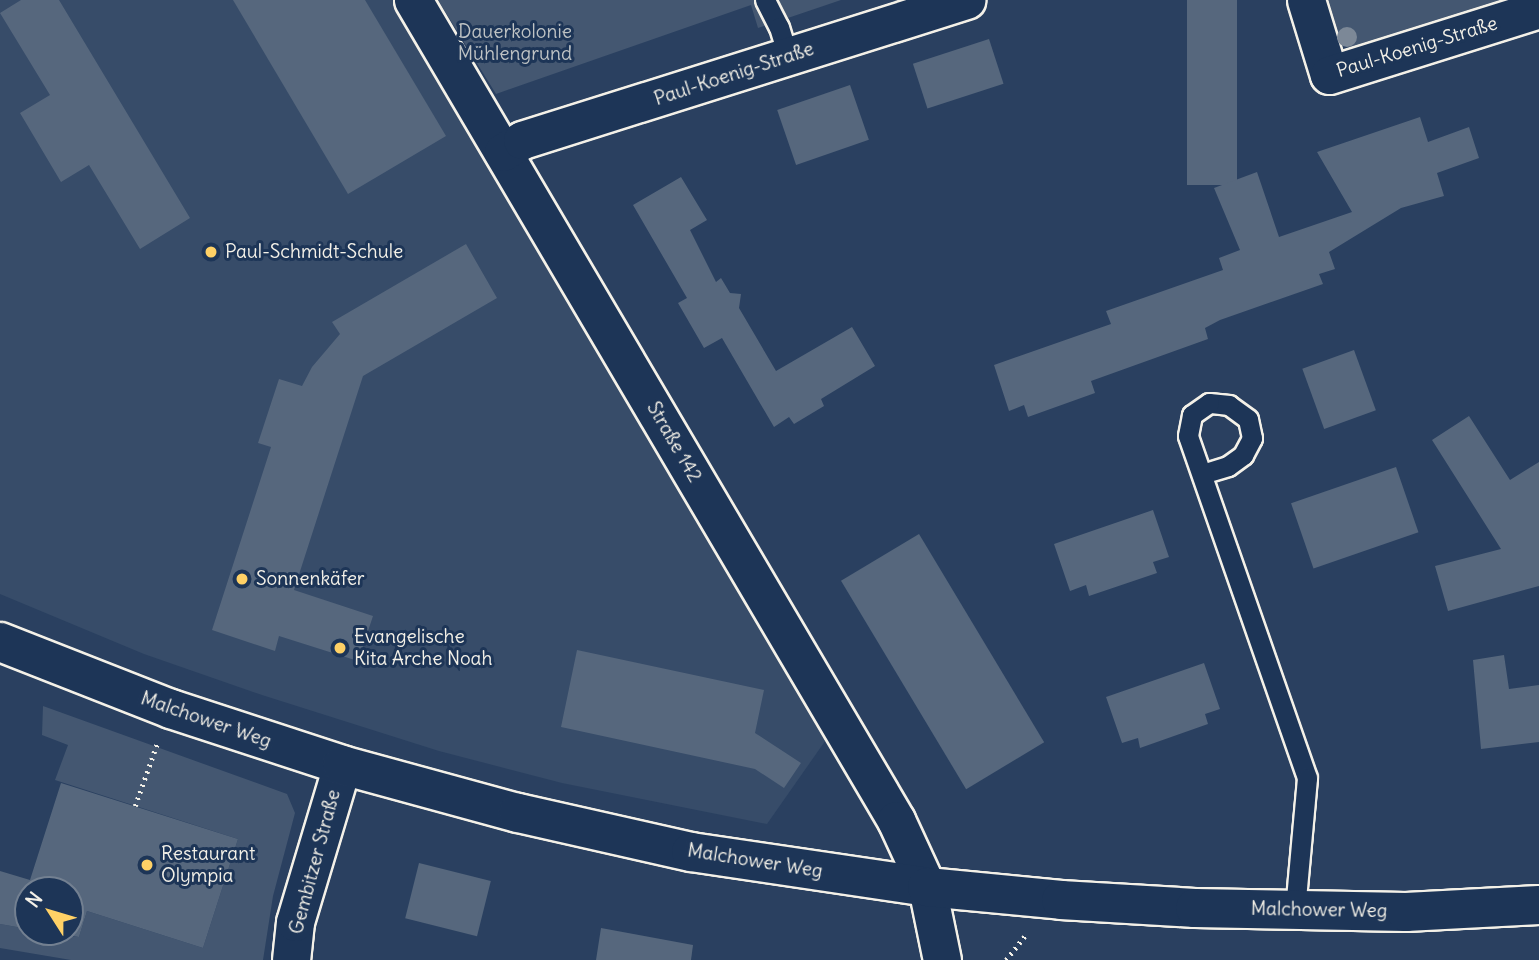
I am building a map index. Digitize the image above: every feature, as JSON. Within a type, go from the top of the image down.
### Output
[{"type":"street","name":"Straße 142","points":[[413,0],[896,820],[927,887],[942,960]]},
{"type":"street","name":"Paul-Koenig-Straße","points":[[503,152],[522,140],[966,0]]},
{"type":"street","name":"Paul-Koenig-Straße","points":[[1306,0],[1329,75],[1539,9]]},
{"type":"street","name":"Malchower Weg","points":[[0,642],[172,709],[342,765],[518,813],[691,852],[927,887],[1074,901],[1294,911],[1406,912],[1539,905]]},
{"type":"street","name":"Gembitzer Straße","points":[[291,960],[295,922],[342,765]]},
{"type":"lane","points":[[765,0],[779,27],[788,57]]},
{"type":"lane","points":[[1202,474],[1307,778],[1294,911]]},
{"type":"path","points":[[135,806],[158,744],[156,737]]},
{"type":"path","points":[[1006,960],[1025,936]]},
{"type":"shaded area","points":[[0,0],[393,0],[830,734],[767,824],[562,783],[439,751],[144,654],[0,594]]},
{"type":"green space","name":"Dauerkolonie Mühlengrund","points":[[438,0],[841,0],[758,28],[751,5],[496,94]]},
{"type":"green space","points":[[1321,0],[1508,0],[1352,48],[1336,41]]},
{"type":"green space","points":[[43,706],[287,794],[295,813],[273,896],[263,960],[71,960],[0,948],[0,924],[14,926],[14,946],[84,946],[84,921],[87,911],[203,948],[238,839],[55,780],[68,745],[42,735]]},
{"type":"building","points":[[21,0],[59,0],[190,218],[140,249],[89,165],[61,182],[20,113],[50,95],[0,13]]},
{"type":"building","points":[[233,0],[365,0],[446,136],[348,194]]},
{"type":"building","points":[[1187,0],[1237,0],[1237,185],[1187,185]]},
{"type":"building","points":[[989,39],[1004,84],[927,108],[913,64]]},
{"type":"building","points":[[850,85],[869,140],[796,165],[777,110]]},
{"type":"building","points":[[1420,117],[1428,142],[1469,127],[1479,158],[1437,173],[1444,196],[1401,208],[1329,252],[1335,269],[1319,274],[1323,284],[1220,320],[1205,328],[1208,339],[1091,381],[1095,393],[1028,417],[1024,405],[1009,411],[994,365],[1111,324],[1106,311],[1223,270],[1219,258],[1240,250],[1214,188],[1257,172],[1279,237],[1352,212],[1317,152]]},
{"type":"building","points":[[681,177],[707,220],[690,230],[716,282],[721,278],[730,293],[741,294],[739,308],[776,371],[852,327],[875,366],[821,399],[824,406],[794,424],[789,417],[774,427],[722,338],[704,348],[678,303],[687,298],[633,205]]},
{"type":"building","points":[[466,244],[497,298],[363,376],[294,590],[373,616],[358,661],[279,636],[275,651],[212,630],[271,447],[258,443],[279,379],[302,386],[312,367],[340,334],[332,322]]},
{"type":"building","points":[[1354,350],[1376,410],[1324,429],[1302,369]]},
{"type":"building","points":[[1469,416],[1510,480],[1539,462],[1539,586],[1448,611],[1435,566],[1501,549],[1432,440]]},
{"type":"building","points":[[1396,467],[1418,532],[1314,568],[1291,503]]},
{"type":"building","points":[[1153,510],[1169,557],[1153,562],[1157,573],[1089,596],[1086,585],[1070,591],[1054,544]]},
{"type":"building","points":[[919,534],[1044,742],[966,789],[841,581]]},
{"type":"building","points":[[577,650],[764,690],[755,733],[801,763],[784,788],[755,769],[561,727]]},
{"type":"building","points":[[1504,655],[1509,689],[1539,685],[1539,742],[1481,749],[1473,660]]},
{"type":"building","points":[[1204,663],[1220,709],[1205,714],[1208,724],[1140,748],[1138,738],[1122,743],[1106,697]]},
{"type":"building","points":[[61,783],[238,839],[203,948],[87,911],[84,921],[84,876],[31,876]]},
{"type":"building","points":[[419,863],[491,881],[477,936],[405,918]]},
{"type":"building","points":[[0,871],[17,876],[14,876],[14,926],[0,924]]},
{"type":"building","points":[[601,928],[693,945],[691,960],[596,960]]},
{"type":"place","name":"Paul-Schmidt-Schule","points":[[211,252]]},
{"type":"place","name":"Sonnenkäfer","points":[[242,579]]},
{"type":"place","name":"Evangelische Kita Arche Noah","points":[[340,648]]},
{"type":"place","name":"Restaurant Olympia","points":[[147,865]]}]
